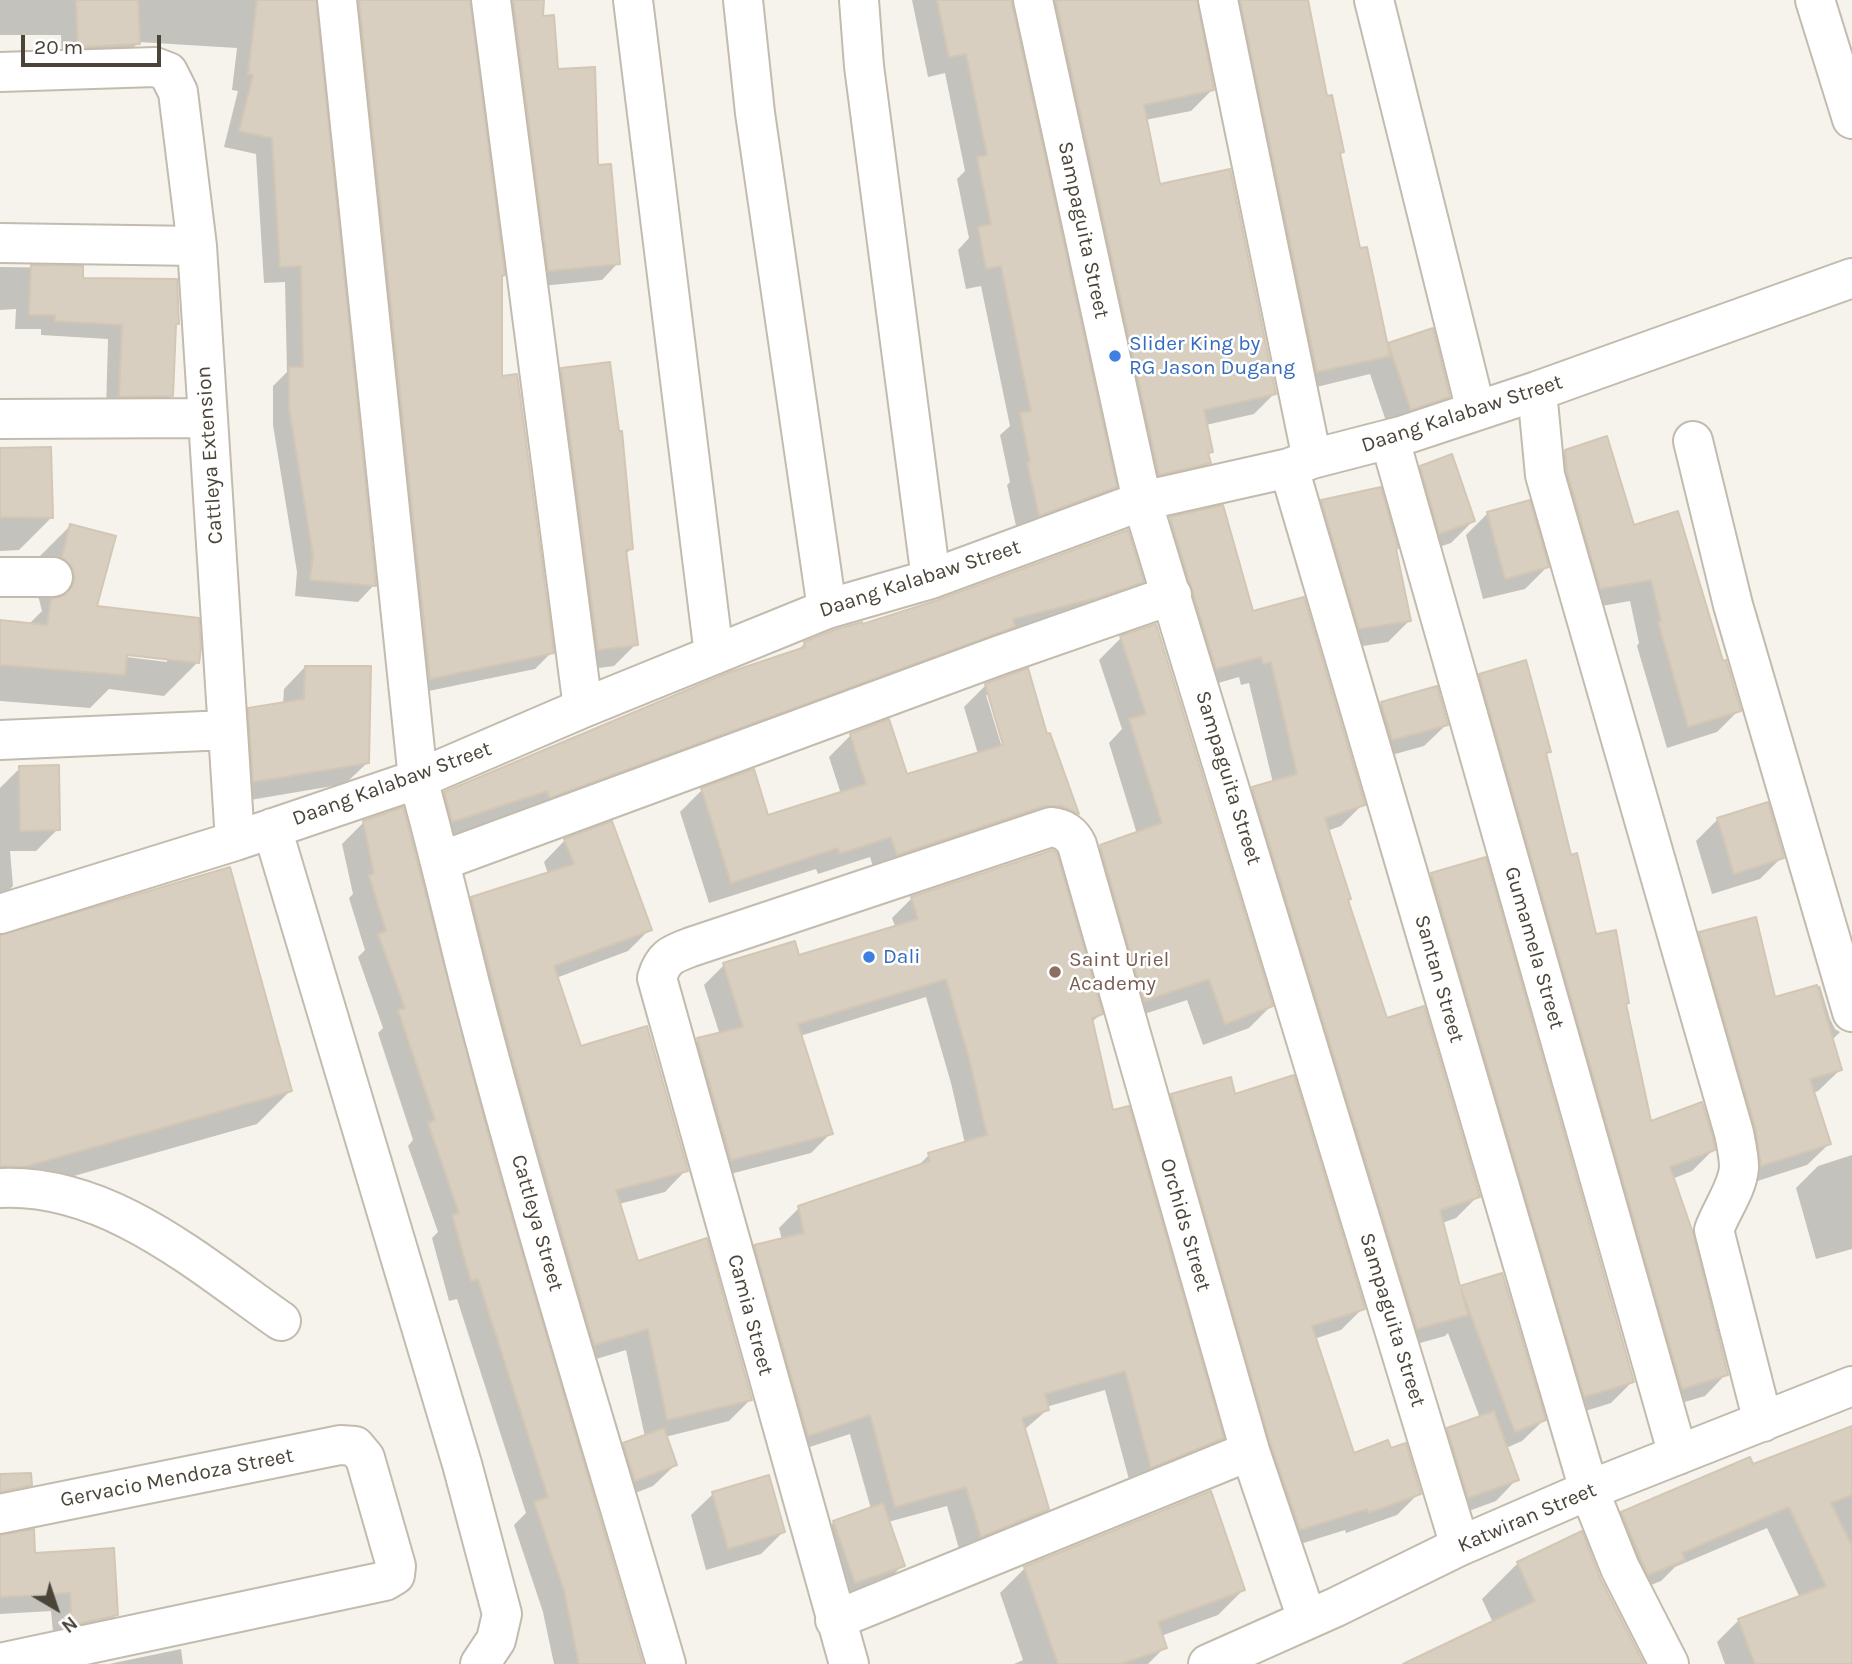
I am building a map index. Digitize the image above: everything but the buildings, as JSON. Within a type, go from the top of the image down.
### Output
[{"type":"street","name":"Cattleya Street","points":[[337,0],[418,779],[441,861],[470,984],[532,1207],[666,1664]]},
{"type":"street","points":[[491,0],[583,708]]},
{"type":"street","points":[[633,0],[714,655]]},
{"type":"street","points":[[743,0],[755,113],[827,609]]},
{"type":"street","points":[[859,0],[864,66],[931,579]]},
{"type":"street","name":"Sampaguita Street","points":[[1033,0],[1142,501],[1460,1546]]},
{"type":"street","name":"Santan Street","points":[[1218,0],[1300,463],[1590,1490],[1620,1567],[1670,1664]]},
{"type":"street","points":[[1374,0],[1476,411]]},
{"type":"street","points":[[1815,0],[1852,118]]},
{"type":"street","name":"Cattleya Extension","points":[[0,72],[155,67],[167,72],[178,92],[197,246],[235,841]]},
{"type":"street","points":[[0,243],[197,246]]},
{"type":"street","name":"Daang Kalabaw Street","points":[[0,914],[235,841],[418,779],[583,708],[827,609],[931,579],[1142,501],[1390,440],[1537,391],[1852,278]]},
{"type":"street","points":[[1537,391],[1545,475],[1734,1133],[1739,1167],[1731,1193],[1714,1230],[1763,1422]]},
{"type":"street","points":[[0,419],[208,418]]},
{"type":"street","name":"Gumamela Street","points":[[1390,440],[1678,1455]]},
{"type":"street","points":[[1693,441],[1733,604],[1852,1012]]},
{"type":"street","points":[[0,577],[53,577]]},
{"type":"street","points":[[441,861],[1000,655],[1172,595]]},
{"type":"street","points":[[0,740],[226,730]]},
{"type":"street","name":"Camia Street","points":[[849,1664],[657,978],[661,965],[677,952],[691,947],[1051,827],[1059,827],[1066,832]]},
{"type":"street","points":[[272,828],[458,1451],[502,1614],[496,1640],[480,1664]]},
{"type":"street","name":"Orchids Street","points":[[1066,832],[1073,837],[1077,845],[1250,1451],[1307,1619]]},
{"type":"street","points":[[0,1188],[50,1191],[74,1197],[124,1218],[164,1240],[281,1321]]},
{"type":"street","name":"Katwiran Street","points":[[1208,1664],[1336,1607],[1460,1546],[1590,1490],[1852,1386]]},
{"type":"street","name":"Gervacio Mendoza Street","points":[[0,1514],[341,1445],[355,1446],[365,1458],[396,1566],[395,1575],[385,1581],[0,1663]]},
{"type":"street","points":[[835,1620],[1250,1451]]},
{"type":"place","name":"Slider King by RG Jason Dugang","points":[[1115,356]]},
{"type":"place","name":"Dali","points":[[869,957]]},
{"type":"place","name":"Saint Uriel Academy","points":[[1055,972]]}]
